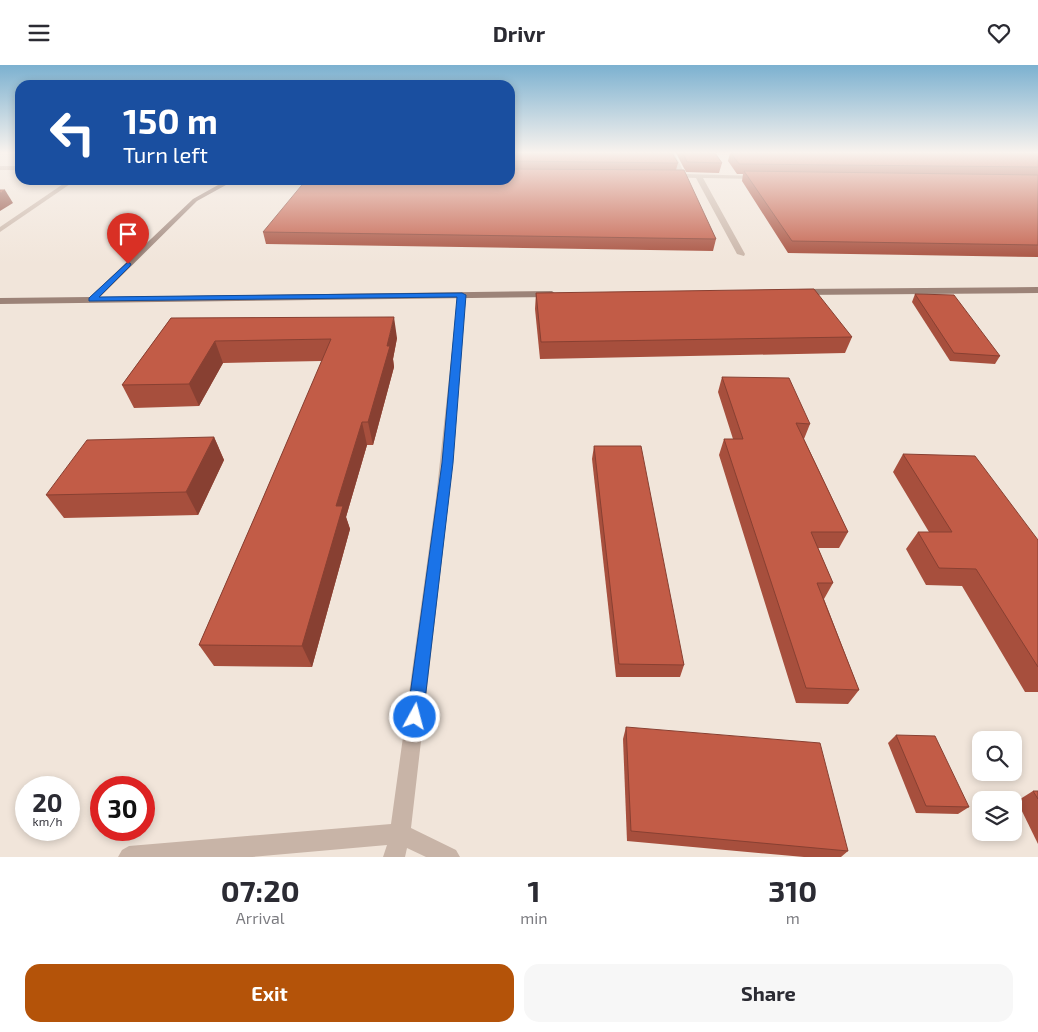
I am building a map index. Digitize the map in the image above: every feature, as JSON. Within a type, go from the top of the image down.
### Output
[{"type":"street","points":[[0,230],[59,190]]},
{"type":"street","points":[[92,299],[194,200],[213,190]]},
{"type":"street","points":[[706,190],[740,254]]},
{"type":"street","points":[[790,292],[1038,290]]},
{"type":"street","points":[[0,301],[561,294]]},
{"type":"street","points":[[394,857],[400,834],[443,505],[462,295]]},
{"type":"street","points":[[129,857],[400,834],[448,857]]},
{"type":"building","points":[[298,190],[693,190],[716,239],[263,232]]},
{"type":"building","points":[[757,190],[1038,190],[1038,245],[792,241]]},
{"type":"building","points":[[814,289],[852,337],[541,342],[536,293]]},
{"type":"building","points":[[915,294],[954,295],[1000,356],[954,353]]},
{"type":"building","points":[[394,317],[387,346],[390,346],[368,422],[362,422],[336,506],[343,506],[302,646],[199,645],[331,339],[215,341],[189,384],[122,385],[171,318]]},
{"type":"building","points":[[722,377],[789,378],[810,424],[796,423],[848,532],[811,532],[833,583],[817,583],[859,690],[806,688],[724,439],[743,439]]},
{"type":"building","points":[[214,437],[186,492],[46,495],[87,440]]},
{"type":"building","points":[[594,446],[641,446],[684,665],[619,664]]},
{"type":"building","points":[[903,454],[975,456],[1038,540],[1038,667],[976,569],[939,568],[918,532],[952,532]]},
{"type":"building","points":[[626,727],[820,743],[848,851],[631,831]]},
{"type":"building","points":[[896,735],[935,736],[969,807],[926,806]]},
{"type":"building","points":[[1033,791],[1038,791],[1038,799]]},
{"type":"route","points":[[128,264],[92,299],[462,295],[448,463],[415,717]]}]
